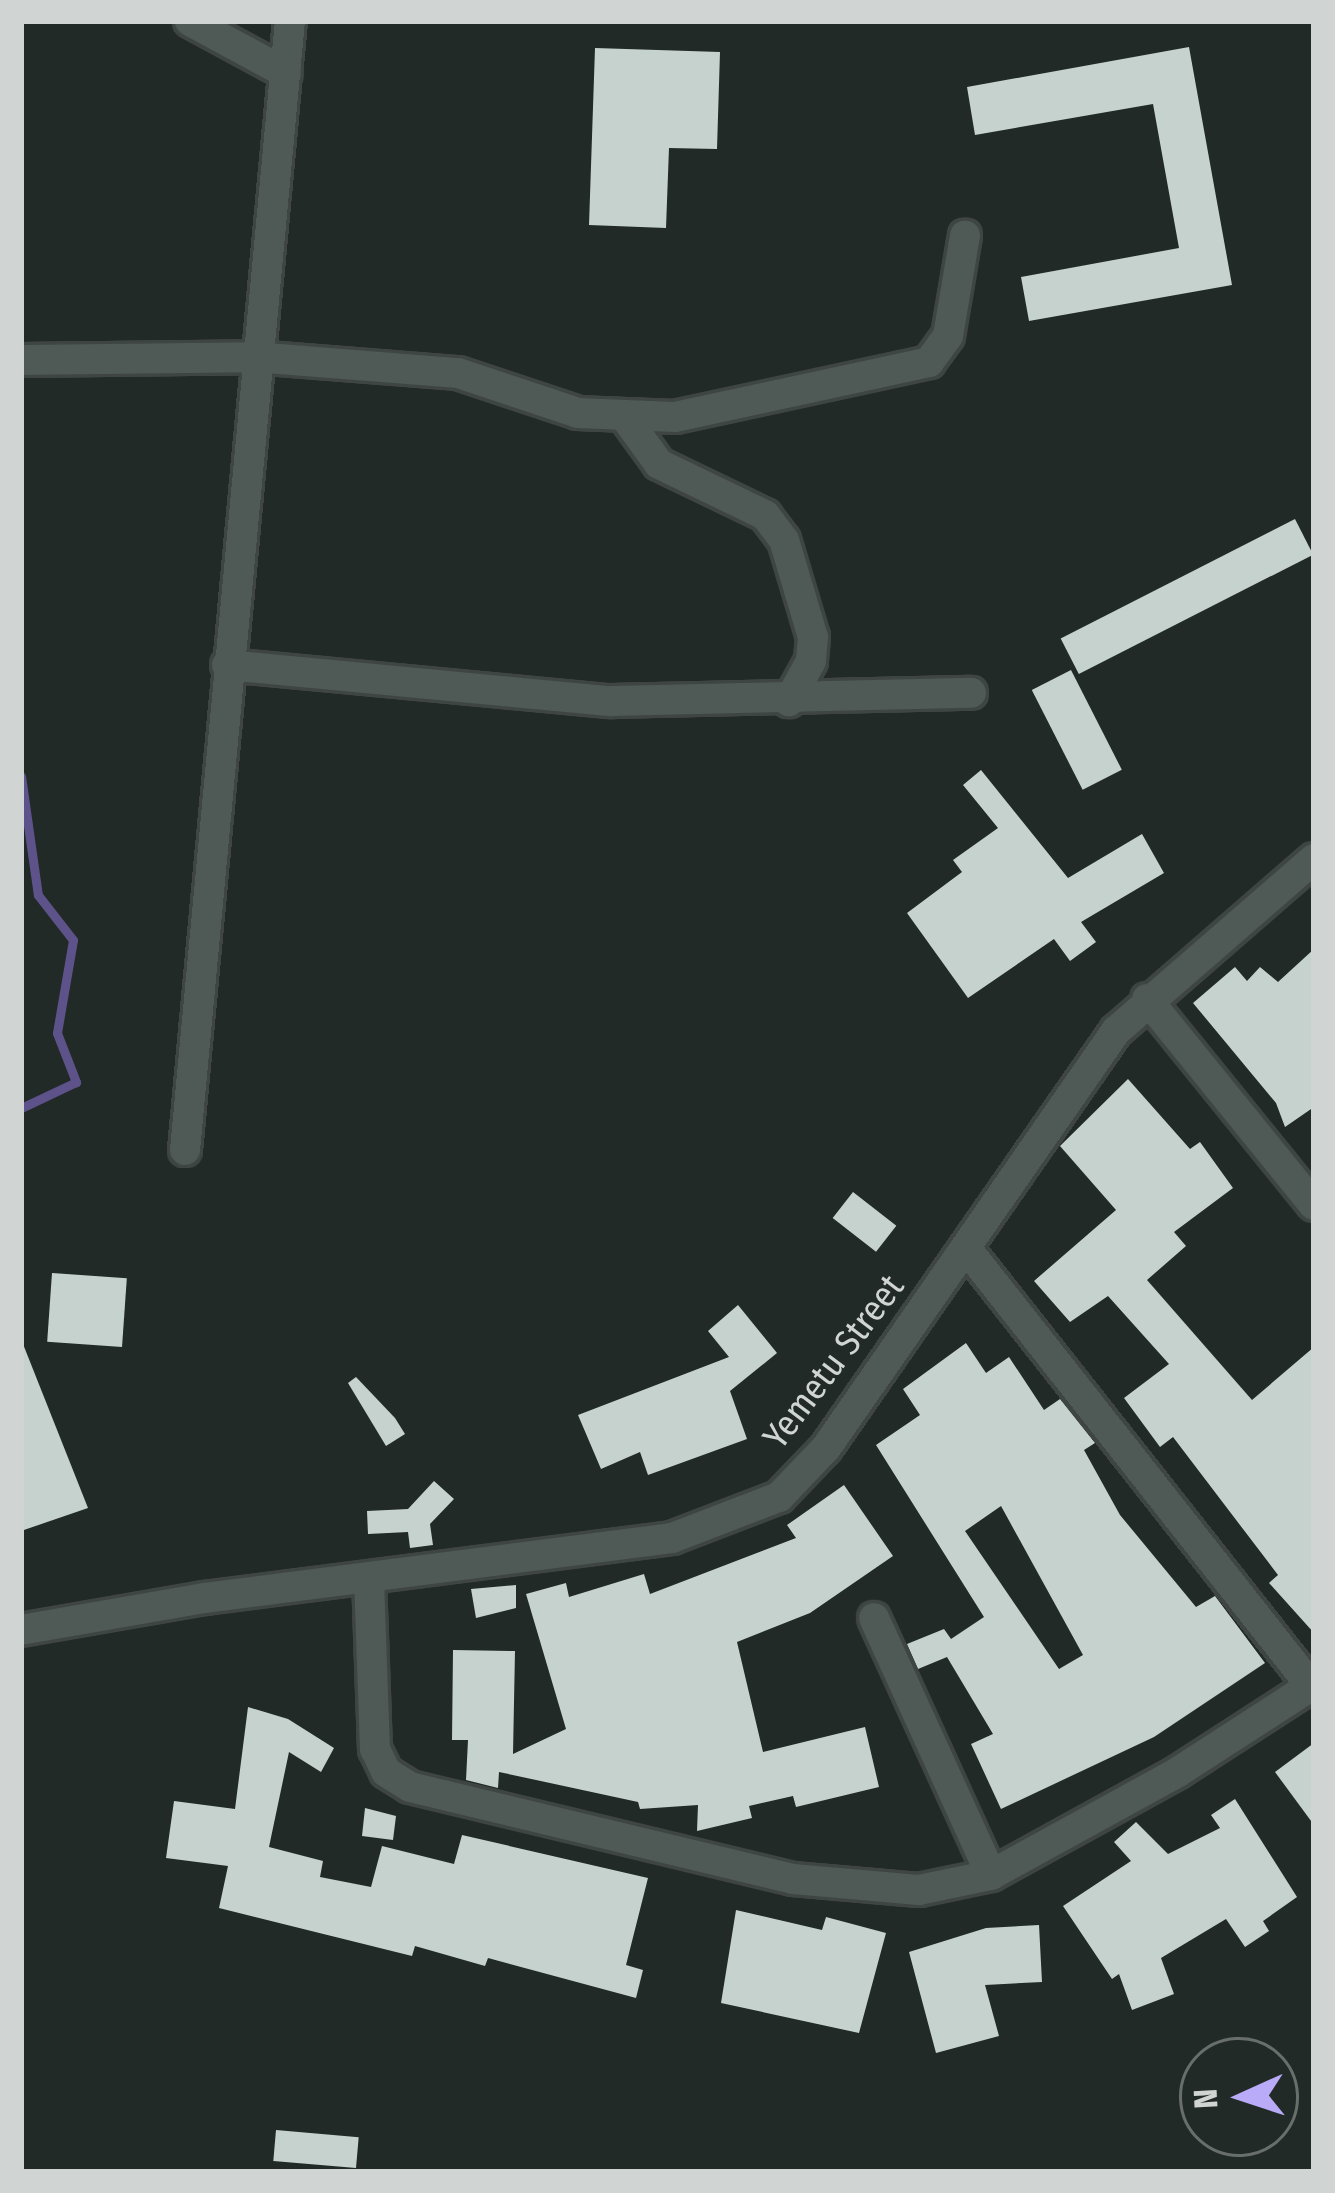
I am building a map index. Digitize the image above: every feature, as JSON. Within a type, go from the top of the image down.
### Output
[{"type":"street","points":[[190,21],[286,73]]},
{"type":"street","points":[[185,1150],[254,357],[290,21]]},
{"type":"street","points":[[21,360],[254,357],[458,373],[578,413],[675,417],[929,362],[948,336],[965,235]]},
{"type":"street","points":[[625,417],[672,474],[776,525],[813,637],[811,661],[789,701]]},
{"type":"street","points":[[227,665],[610,701],[789,701],[971,693]]},
{"type":"street","name":"Yemetu Street","points":[[21,1630],[672,1538],[779,1497],[826,1448],[1084,1072],[1147,999],[1314,859]]},
{"type":"street","points":[[1147,999],[1314,1205]]},
{"type":"street","points":[[369,1578],[375,1749],[386,1772],[410,1787],[793,1879],[919,1890],[991,1875],[1178,1772],[1313,1685],[965,1248]]},
{"type":"street","points":[[874,1618],[991,1875]]},
{"type":"building","points":[[1189,47],[1232,285],[1029,321],[1021,277],[1179,248],[1153,104],[975,135],[967,87]]},
{"type":"building","points":[[595,48],[720,52],[717,149],[669,148],[666,228],[589,225]]},
{"type":"building","points":[[1295,519],[1313,555],[1079,674],[1061,638]]},
{"type":"building","points":[[1071,670],[1122,770],[1083,790],[1032,690]]},
{"type":"building","points":[[981,770],[1068,878],[1142,834],[1164,873],[1081,922],[1096,942],[1070,961],[1054,939],[968,998],[907,913],[962,872],[953,860],[998,828],[963,785]]},
{"type":"building","points":[[1314,949],[1314,1107],[1285,1127],[1276,1103],[1193,1003],[1235,967],[1247,981],[1260,967],[1278,982]]},
{"type":"building","points":[[1128,1079],[1190,1149],[1200,1142],[1233,1188],[1174,1232],[1186,1246],[1147,1280],[1252,1400],[1314,1347],[1314,1633],[1269,1583],[1278,1575],[1173,1437],[1160,1447],[1124,1398],[1169,1364],[1108,1296],[1070,1322],[1034,1281],[1116,1210],[1060,1146]]},
{"type":"building","points":[[853,1192],[896,1226],[876,1252],[833,1218]]},
{"type":"building","points":[[52,1273],[127,1278],[122,1347],[47,1342]]},
{"type":"building","points":[[738,1305],[777,1353],[730,1391],[747,1439],[648,1475],[640,1452],[601,1469],[578,1415],[729,1357],[708,1331]]},
{"type":"building","points":[[21,1339],[88,1508],[21,1531]]},
{"type":"building","points":[[966,1343],[986,1373],[1009,1357],[1044,1410],[1060,1399],[1095,1443],[1084,1450],[1120,1515],[1196,1607],[1215,1596],[1265,1663],[1154,1737],[1001,1809],[971,1744],[993,1734],[947,1657],[918,1669],[907,1644],[944,1629],[951,1639],[984,1617],[876,1445],[920,1415],[903,1389]],"holes":[[[1001,1506],[1083,1655],[1059,1669],[965,1531]]]},
{"type":"building","points":[[356,1377],[405,1434],[386,1446],[348,1383]]},
{"type":"building","points":[[434,1481],[454,1499],[430,1524],[433,1545],[410,1548],[408,1532],[368,1534],[367,1511],[408,1509]]},
{"type":"building","points":[[844,1485],[893,1556],[810,1613],[737,1642],[763,1752],[865,1727],[879,1787],[796,1807],[793,1796],[749,1806],[752,1818],[697,1831],[698,1805],[640,1809],[638,1802],[499,1772],[498,1788],[466,1780],[468,1740],[452,1740],[453,1650],[515,1651],[513,1754],[566,1729],[526,1594],[566,1583],[569,1597],[644,1574],[650,1594],[796,1538],[787,1525]]},
{"type":"building","points":[[516,1585],[516,1608],[476,1618],[471,1589]]},
{"type":"building","points":[[248,1707],[288,1719],[334,1748],[321,1772],[289,1752],[269,1847],[323,1861],[320,1877],[371,1887],[382,1846],[454,1864],[462,1835],[648,1878],[626,1965],[643,1970],[636,1998],[488,1958],[485,1966],[415,1946],[412,1956],[219,1908],[228,1866],[166,1858],[174,1801],[235,1809]]},
{"type":"building","points":[[1314,1743],[1314,1825],[1275,1772]]},
{"type":"building","points":[[1235,1799],[1297,1897],[1263,1921],[1269,1931],[1245,1947],[1226,1919],[1161,1958],[1174,1994],[1132,2010],[1119,1974],[1112,1979],[1063,1906],[1131,1861],[1114,1842],[1136,1822],[1168,1854],[1220,1828],[1211,1815]]},
{"type":"building","points":[[365,1808],[396,1816],[393,1840],[362,1836]]},
{"type":"building","points":[[736,1910],[822,1930],[826,1917],[886,1933],[859,2033],[721,2003]]},
{"type":"building","points":[[1039,1925],[1042,1982],[985,1985],[999,2036],[936,2053],[909,1952],[986,1928]]},
{"type":"building","points":[[276,2130],[359,2137],[356,2168],[273,2161]]},
{"type":"waterway","points":[[21,776],[38,895],[73,940],[57,1033],[76,1082],[21,1108]]}]
